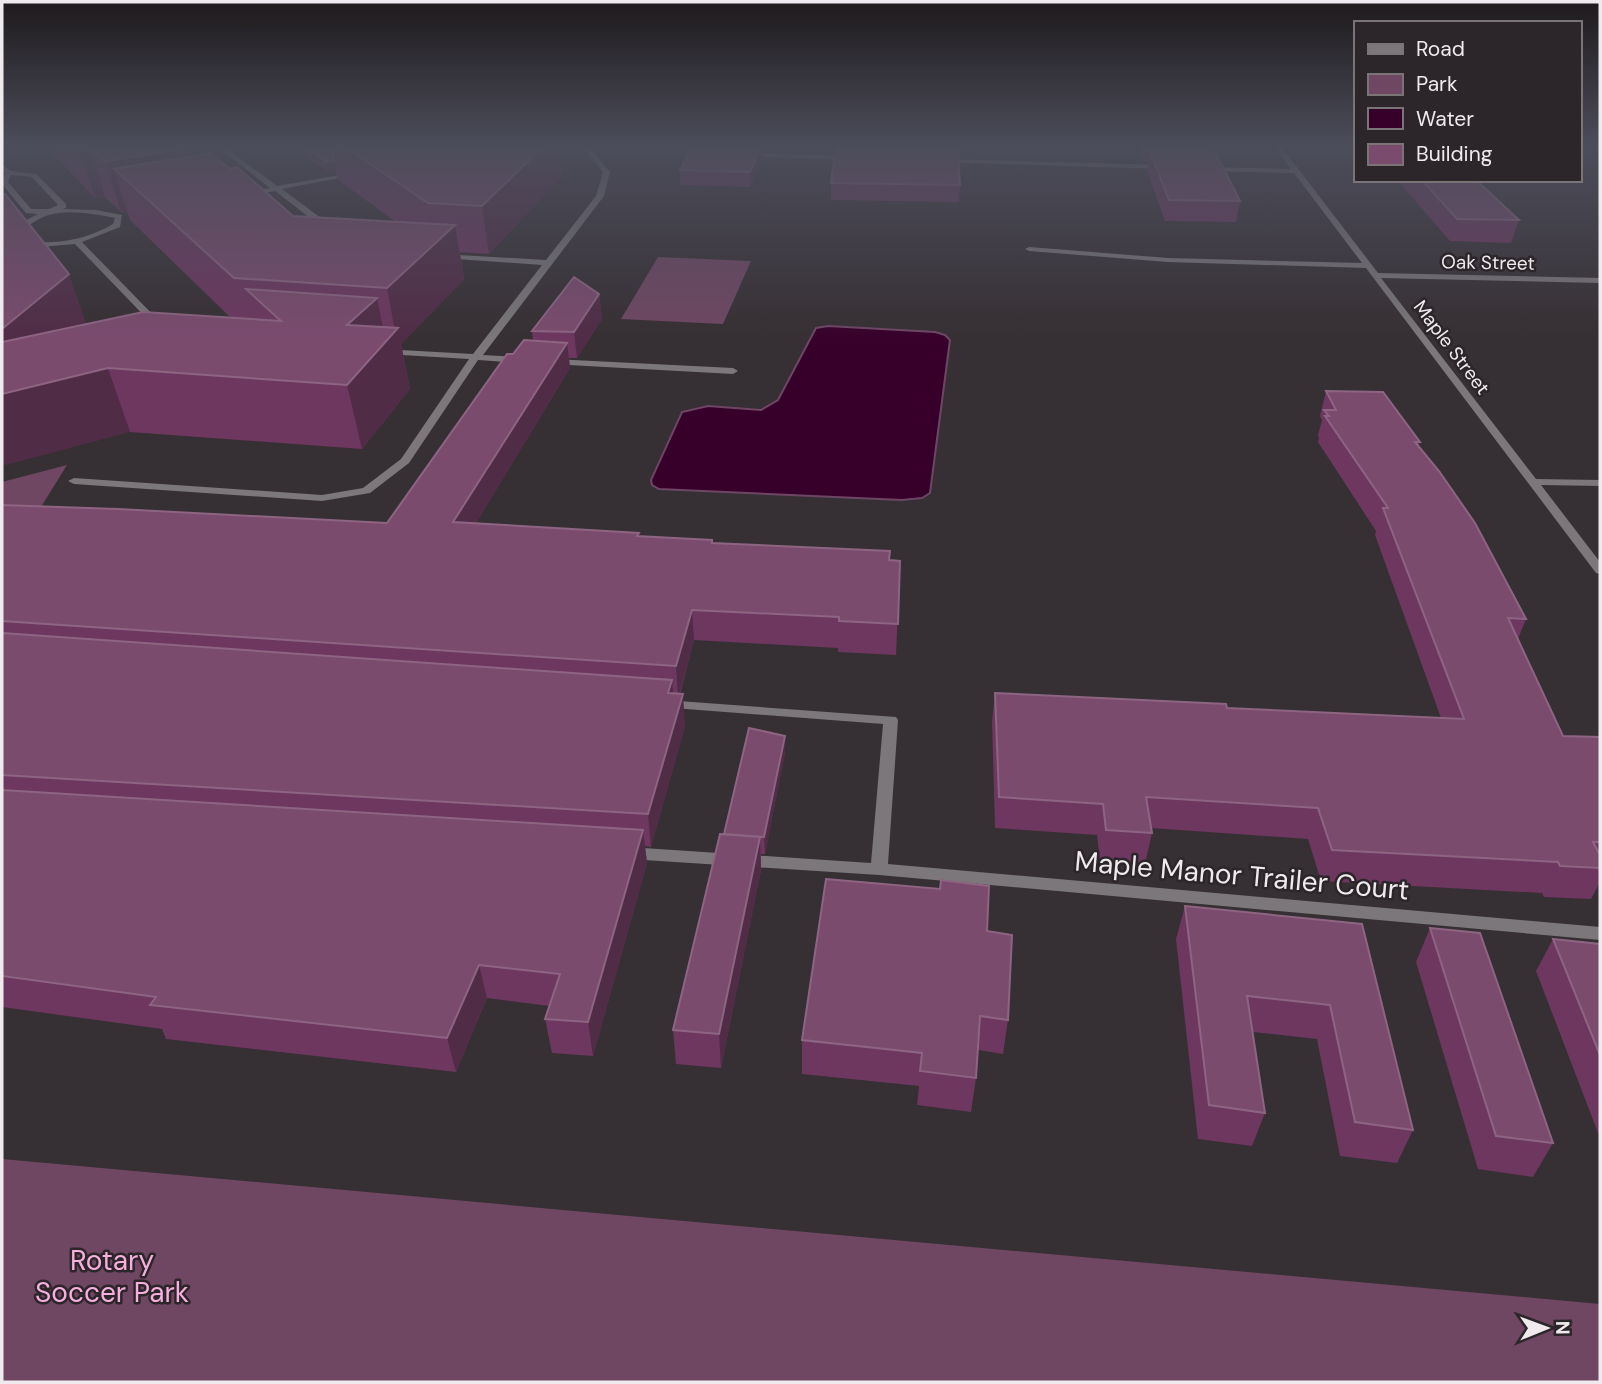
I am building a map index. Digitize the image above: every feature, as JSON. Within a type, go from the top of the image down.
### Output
[{"type":"street","points":[[28,210],[49,213],[84,211],[123,216],[117,225],[104,233],[78,242],[46,246],[18,243],[8,239],[10,232],[27,221],[49,213],[56,210]]},
{"type":"street","points":[[305,210],[337,234]]},
{"type":"street","points":[[74,481],[322,498],[366,491],[405,461],[475,358],[589,210]]},
{"type":"street","name":"Maple Street","points":[[1325,210],[1600,570]]},
{"type":"street","points":[[78,242],[157,324],[166,326]]},
{"type":"street","name":"Oak Street","points":[[1029,248],[1168,260],[1600,280]]},
{"type":"street","points":[[438,256],[548,263]]},
{"type":"street","points":[[379,351],[733,371]]},
{"type":"street","points":[[1533,482],[1600,483]]},
{"type":"street","points":[[654,703],[891,720],[879,869]]},
{"type":"street","name":"Maple Manor Trailer Court","points":[[615,853],[879,869],[1600,934]]},
{"type":"green space","points":[[658,257],[751,261],[723,324],[621,319]]},
{"type":"green space","points":[[67,465],[41,507],[2,507],[2,482]]},
{"type":"green space","name":"Rotary Soccer Park","points":[[2,1159],[1600,1304],[1600,1382],[2,1382]]},
{"type":"water","points":[[828,326],[935,332],[950,340],[930,493],[922,498],[902,500],[659,489],[652,485],[651,480],[682,412],[708,406],[761,410],[778,400],[816,328]]},
{"type":"building","points":[[2,210],[17,210],[69,274],[2,329]]},
{"type":"building","points":[[159,210],[286,210],[293,216],[455,225],[387,288],[234,278]]},
{"type":"building","points":[[1449,210],[1508,210],[1519,220],[1457,219]]},
{"type":"building","points":[[574,277],[599,294],[574,332],[532,331]]},
{"type":"building","points":[[246,289],[377,298],[347,325],[398,328],[347,385],[108,368],[2,394],[2,342],[143,312],[281,321]]},
{"type":"building","points":[[524,340],[567,343],[453,522],[639,533],[637,536],[712,540],[712,543],[890,551],[889,560],[900,561],[898,624],[839,621],[839,617],[692,610],[676,666],[2,621],[2,505],[387,523],[507,354],[513,354]]},
{"type":"building","points":[[1326,391],[1383,392],[1420,442],[1415,442],[1475,523],[1526,619],[1508,618],[1563,736],[1600,737],[1600,842],[1593,842],[1600,855],[1600,868],[1560,866],[1558,862],[1332,850],[1318,808],[1146,797],[1152,833],[1106,830],[1103,804],[999,797],[995,693],[1226,704],[1227,708],[1464,719],[1383,508],[1388,508],[1325,416],[1329,416],[1324,410],[1336,410]]},
{"type":"building","points":[[2,633],[672,680],[668,693],[683,694],[648,814],[2,775]]},
{"type":"building","points":[[749,728],[785,736],[764,837],[724,834]]},
{"type":"building","points":[[2,790],[643,830],[588,1022],[545,1019],[560,974],[479,965],[447,1038],[150,1005],[156,997],[2,976]]},
{"type":"building","points":[[720,834],[760,837],[719,1034],[673,1030]]},
{"type":"building","points":[[826,879],[940,889],[941,880],[989,886],[987,931],[1012,935],[1008,1020],[980,1016],[976,1078],[920,1071],[922,1053],[802,1040]]},
{"type":"building","points":[[1185,906],[1362,924],[1413,1130],[1355,1122],[1330,1005],[1247,996],[1265,1113],[1209,1105]]},
{"type":"building","points":[[1430,928],[1480,933],[1553,1143],[1496,1136]]},
{"type":"building","points":[[1553,939],[1600,944],[1600,1055]]}]
